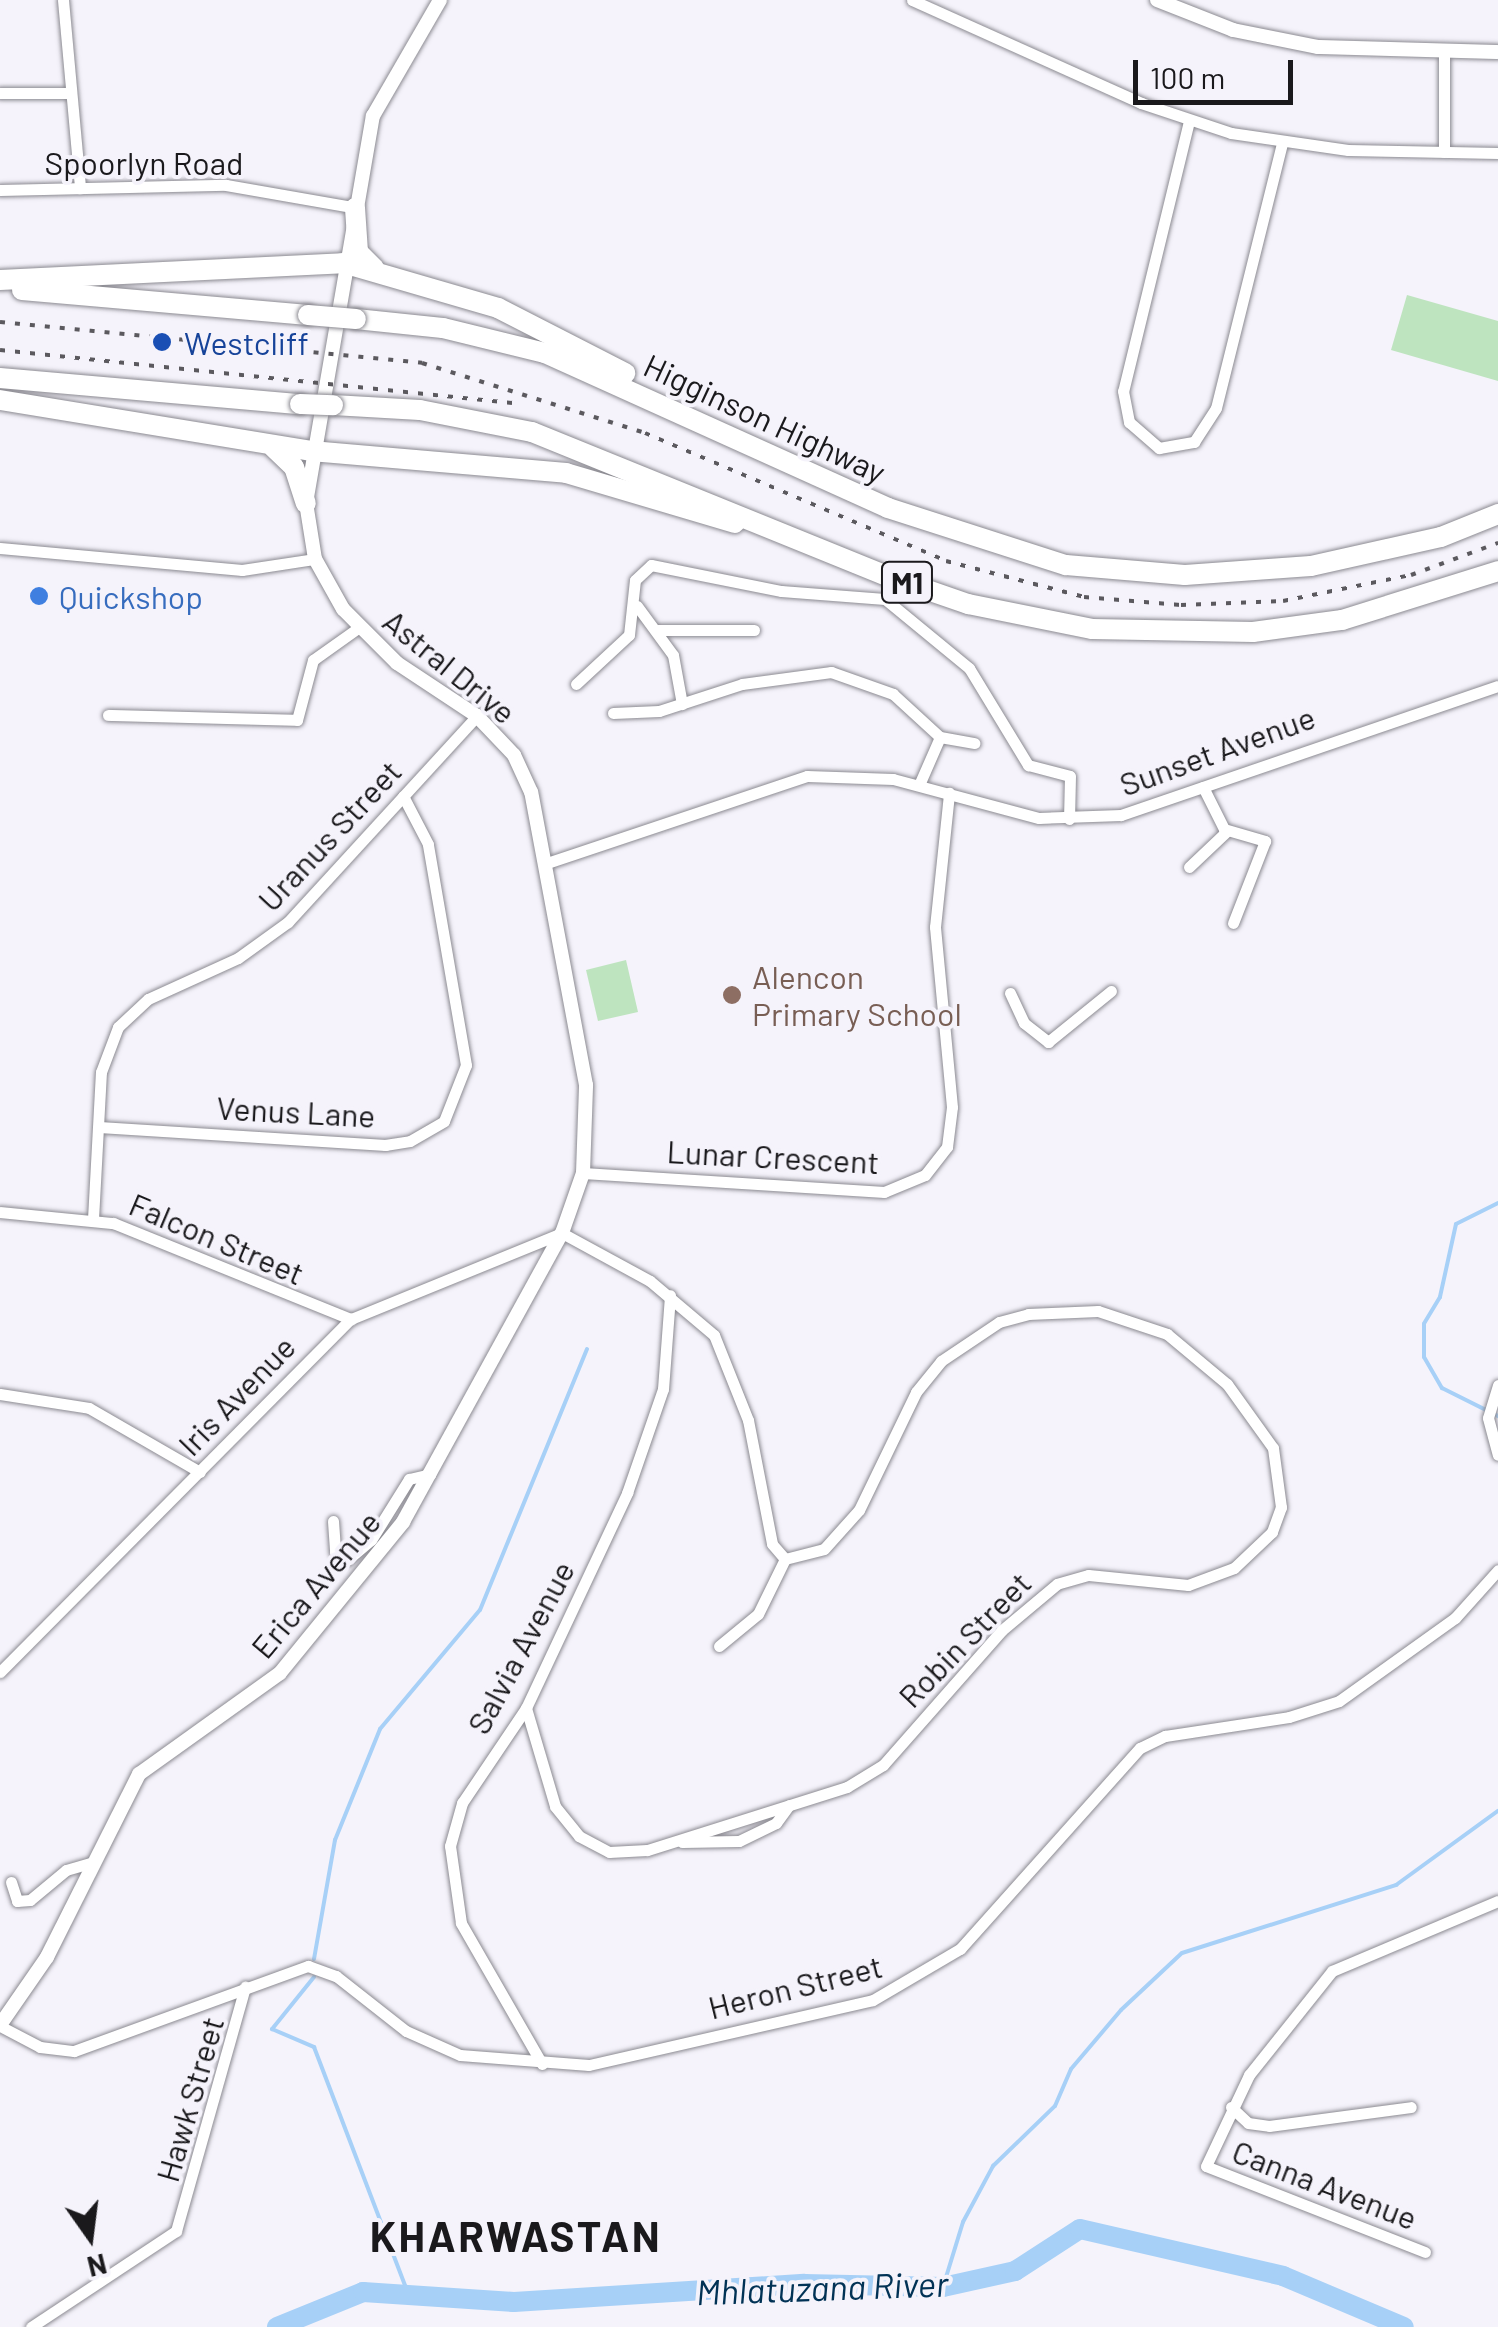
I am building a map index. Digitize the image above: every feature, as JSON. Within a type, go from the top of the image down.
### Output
[{"type":"highway","points":[[350,207],[358,252],[374,268]]},
{"type":"highway","points":[[0,280],[343,263],[374,268],[498,308],[698,419]]},
{"type":"highway","name":"Higginson Highway","points":[[0,288],[443,328],[545,352],[970,540],[1123,572],[1311,566],[1441,537],[1498,514]]},
{"type":"highway","name":"M1","points":[[0,378],[436,413],[576,445],[888,576],[1024,616],[1158,635],[1342,620],[1498,571]]},
{"type":"highway","points":[[0,400],[271,446],[566,473],[888,576]]},
{"type":"highway","points":[[271,446],[294,467],[306,504]]},
{"type":"street","points":[[63,0],[80,188]]},
{"type":"street","points":[[350,207],[373,116],[440,0]]},
{"type":"street","points":[[912,0],[1189,121],[1282,143],[1498,153]]},
{"type":"street","points":[[1158,0],[1289,42],[1498,52]]},
{"type":"street","points":[[1444,51],[1444,152]]},
{"type":"street","points":[[0,93],[71,93]]},
{"type":"street","points":[[350,207],[373,116]]},
{"type":"street","points":[[1189,121],[1123,391],[1129,422],[1158,448],[1194,442],[1216,408],[1282,143]]},
{"type":"street","name":"Spoorlyn Road","points":[[0,190],[226,185],[350,207]]},
{"type":"street","name":"Astral Drive","points":[[350,207],[310,451],[306,504],[315,559],[358,628],[478,716],[522,771],[547,862],[586,1084],[583,1172],[562,1233]]},
{"type":"street","points":[[0,548],[242,570],[315,559]]},
{"type":"street","points":[[576,684],[629,635],[640,571],[664,564],[762,588],[867,595],[898,605],[969,668],[1028,766],[1070,776],[1068,819]]},
{"type":"street","points":[[635,603],[674,655],[682,704]]},
{"type":"street","points":[[108,715],[297,720],[313,660],[358,628]]},
{"type":"street","points":[[657,630],[754,630]]},
{"type":"street","points":[[613,713],[682,704],[742,684],[831,672],[894,694],[940,737],[974,743]]},
{"type":"street","name":"Sunset Avenue","points":[[547,862],[806,776],[856,773],[948,793],[1011,813],[1068,819],[1122,816],[1498,686]]},
{"type":"street","name":"Uranus Street","points":[[92,1219],[106,1048],[133,1009],[267,940],[478,716]]},
{"type":"street","points":[[919,786],[940,737]]},
{"type":"street","points":[[1203,787],[1226,832]]},
{"type":"street","name":"Lunar Crescent","points":[[583,1172],[884,1192],[925,1175],[947,1147],[952,1107],[935,928],[948,793]]},
{"type":"street","name":"Venus Lane","points":[[99,1127],[384,1144],[410,1141],[444,1121],[466,1064],[428,844],[403,796]]},
{"type":"street","points":[[1189,867],[1226,832],[1259,834],[1259,867],[1233,923]]},
{"type":"street","points":[[1010,992],[1031,1032],[1048,1042],[1111,990]]},
{"type":"street","name":"Falcon Street","points":[[0,1212],[92,1219],[351,1318]]},
{"type":"street","points":[[562,1233],[670,1296],[728,1358],[772,1544],[785,1560],[758,1614],[719,1646]]},
{"type":"street","name":"Iris Avenue","points":[[0,1672],[351,1318],[562,1233]]},
{"type":"street","name":"Erica Avenue","points":[[0,2026],[48,1957],[91,1863],[139,1774],[294,1660],[376,1562],[430,1474],[562,1233]]},
{"type":"street","name":"Salvia Avenue","points":[[542,2064],[462,1923],[450,1874],[462,1803],[526,1708],[647,1440],[668,1364],[670,1296]]},
{"type":"street","name":"Robin Street","points":[[526,1708],[555,1806],[579,1836],[626,1853],[674,1841],[847,1787],[883,1765],[1032,1600],[1088,1575],[1209,1580],[1272,1532],[1283,1489],[1258,1423],[1227,1384],[1167,1334],[1098,1311],[1028,1314],[1000,1322],[941,1361],[916,1392],[845,1528],[814,1554],[785,1560]]},
{"type":"street","points":[[1498,1385],[1489,1398],[1490,1431],[1498,1454]]},
{"type":"street","points":[[0,1394],[89,1408],[200,1472]]},
{"type":"street","points":[[333,1521],[338,1558],[352,1558],[410,1478],[430,1474]]},
{"type":"street","name":"Heron Street","points":[[0,2026],[40,2047],[74,2051],[294,1968],[321,1968],[432,2044],[490,2063],[607,2063],[873,2000],[914,1982],[960,1949],[1140,1748],[1339,1700],[1455,1618],[1498,1570]]},
{"type":"street","points":[[674,1841],[739,1840],[776,1823],[789,1805]]},
{"type":"street","points":[[11,1882],[17,1901],[30,1900],[66,1870],[91,1863]]},
{"type":"street","points":[[1411,2107],[1269,2126],[1248,2123],[1231,2107],[1332,1971],[1498,1901]]},
{"type":"street","name":"Hawk Street","points":[[31,2327],[176,2231],[245,1987]]},
{"type":"street","name":"Canna Avenue","points":[[1231,2107],[1206,2166],[1425,2252]]},
{"type":"green space","points":[[1407,295],[1498,321],[1498,381],[1391,350]]},
{"type":"green space","points":[[626,960],[638,1012],[598,1021],[586,970]]},
{"type":"waterway","points":[[1498,1203],[1456,1224],[1440,1297],[1424,1324],[1424,1357],[1442,1388],[1498,1416]]},
{"type":"waterway","points":[[314,1959],[335,1840],[380,1729],[480,1610],[587,1349]]},
{"type":"waterway","points":[[943,2287],[963,2222],[993,2166],[1055,2106],[1071,2069],[1121,2010],[1182,1953],[1396,1885],[1498,1811]]},
{"type":"waterway","points":[[314,1977],[272,2029],[314,2047],[410,2298]]},
{"type":"waterway","name":"Mhlatuzana River","points":[[277,2327],[363,2292],[514,2302],[804,2284],[943,2287],[1015,2271],[1080,2229],[1283,2276],[1404,2327]]},
{"type":"railway","points":[[0,322],[422,363],[645,433],[946,561],[1084,597],[1181,605],[1283,601],[1411,575],[1498,543]]},
{"type":"railway","points":[[0,350],[513,403]]},
{"type":"place","name":"Westcliff","points":[[162,342]]},
{"type":"place","name":"Quickshop","points":[[39,596]]},
{"type":"place","name":"Alencon Primary School","points":[[732,995]]},
{"type":"district","name":"KHARWASTAN","points":[[516,2235]]}]
